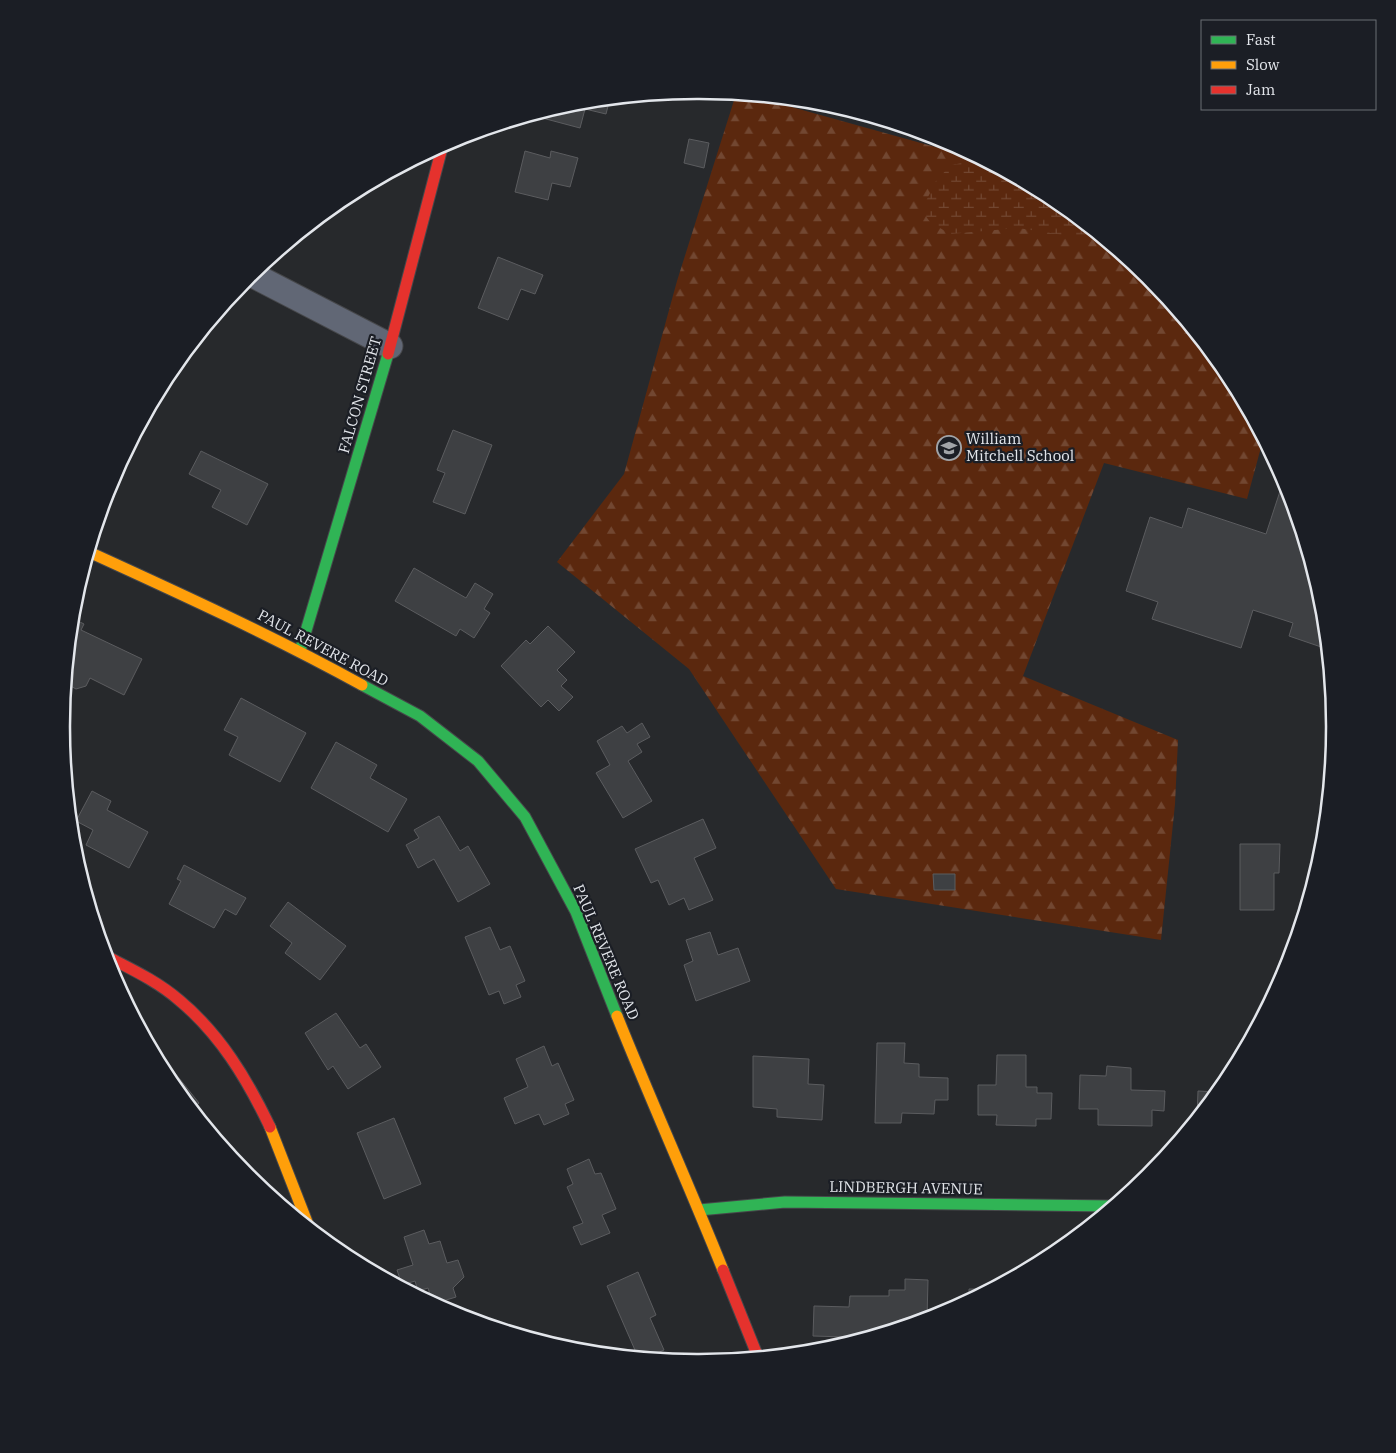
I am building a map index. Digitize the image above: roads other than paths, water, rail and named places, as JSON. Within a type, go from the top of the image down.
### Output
[{"type":"street","name":"FALCON STREET","points":[[300,652],[390,346],[440,154]]},
{"type":"street","points":[[258,278],[390,346]]},
{"type":"street","name":"PAUL REVERE ROAD","points":[[94,554],[189,597],[300,652],[420,716],[478,761],[525,817],[576,912],[650,1099],[699,1210],[756,1351]]},
{"type":"street","points":[[116,962],[158,985],[178,999],[198,1017],[229,1054],[253,1092],[273,1132],[305,1216]]},
{"type":"street","name":"LINDBERGH AVENUE","points":[[699,1210],[785,1202],[1104,1206]]},
{"type":"place","name":"William Mitchell School","points":[[949,448]]}]
